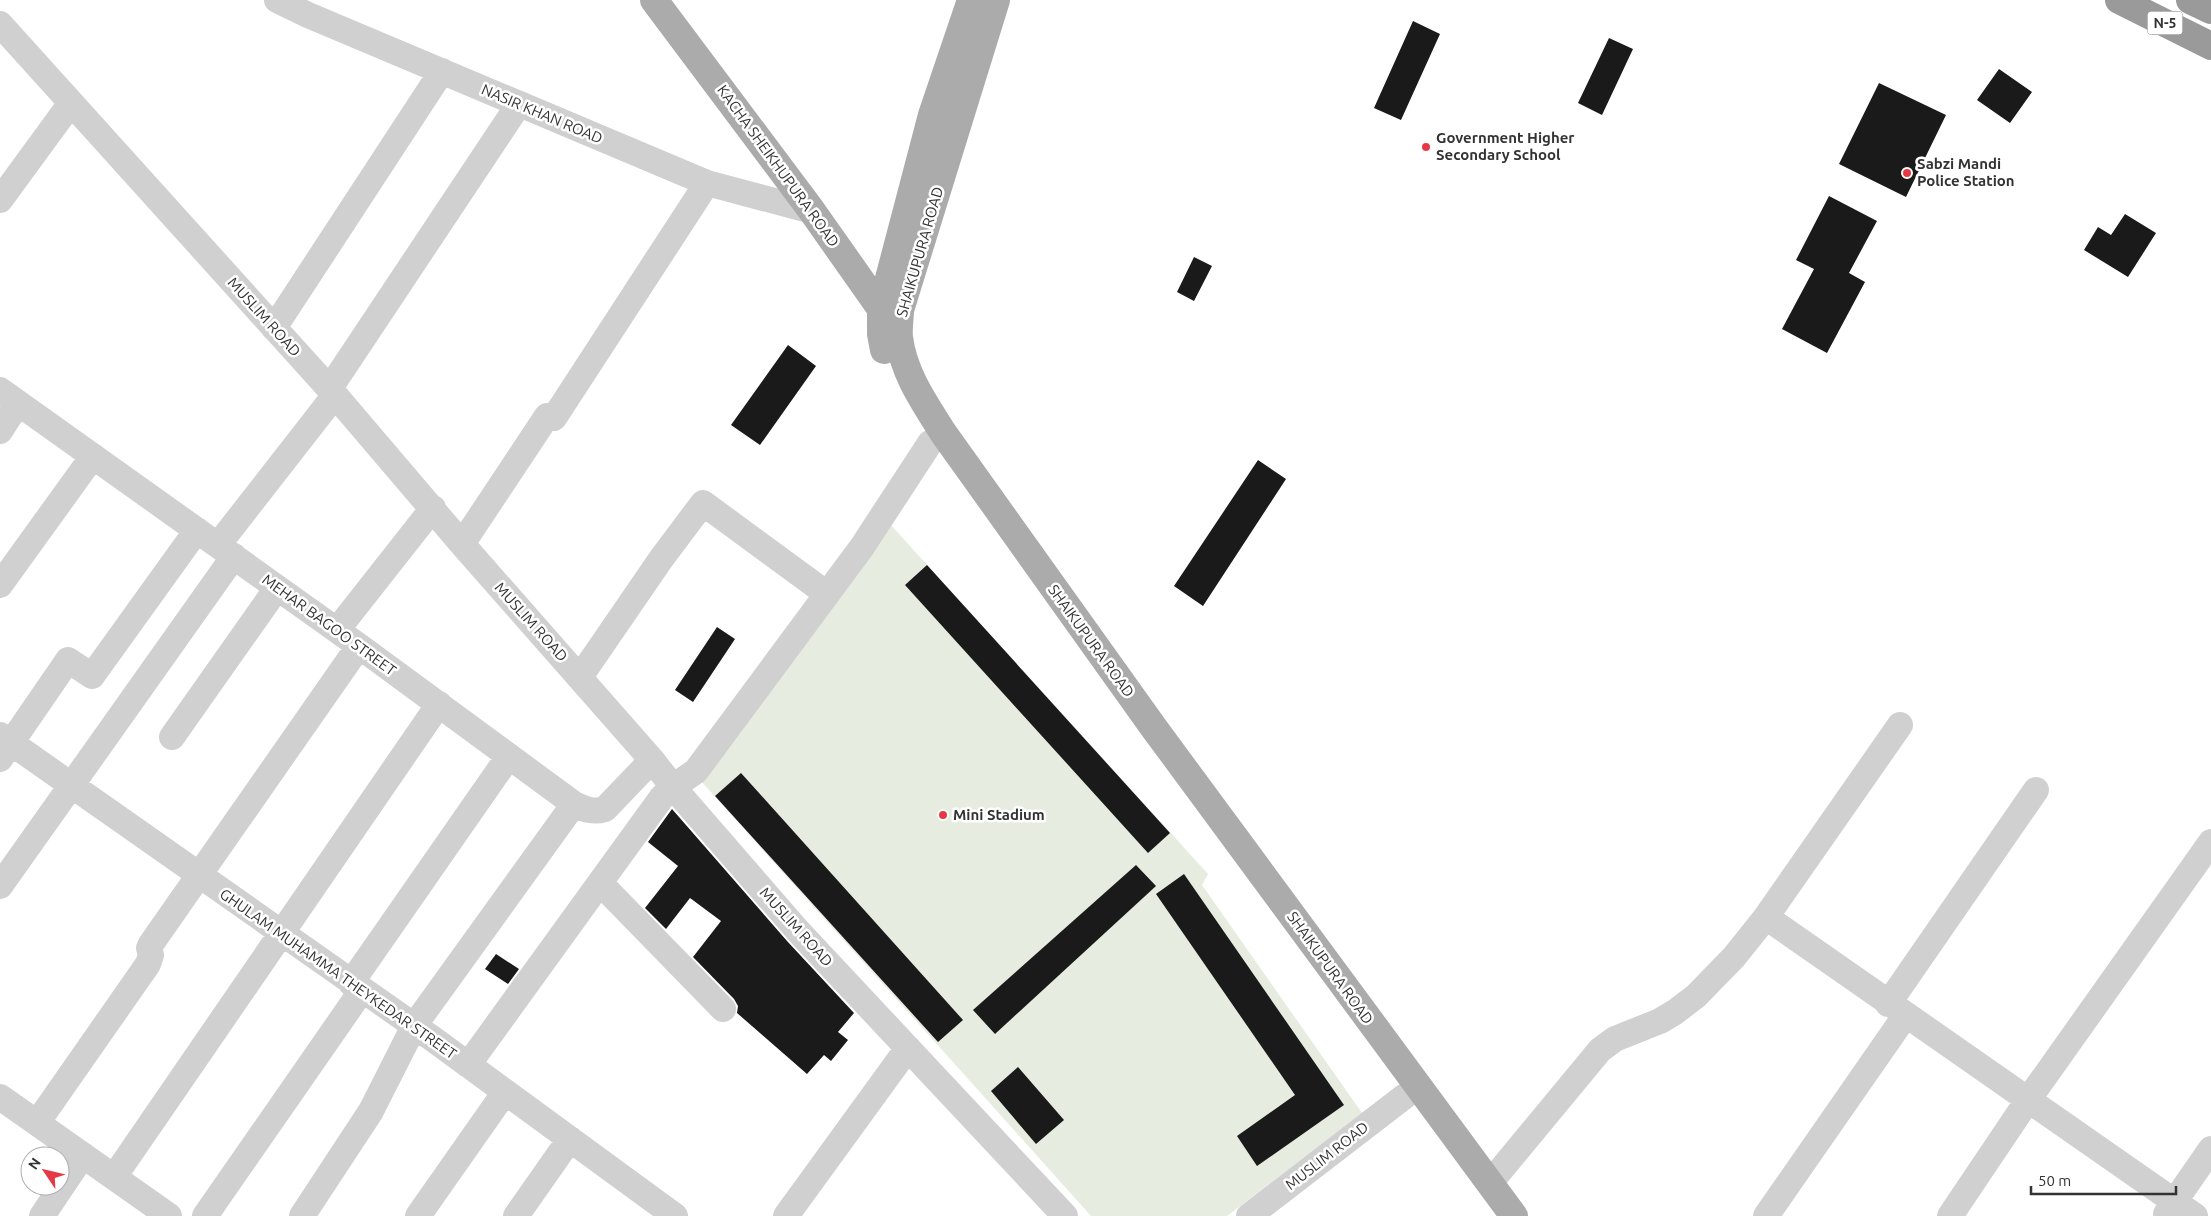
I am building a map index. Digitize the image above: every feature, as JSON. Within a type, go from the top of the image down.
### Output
[{"type":"highway","name":"N-5","points":[[2119,0],[2211,46]]},
{"type":"highway","name":"N-5","points":[[2190,0],[2211,10]]},
{"type":"main road","name":"KACHA SHEIKHUPURA ROAD","points":[[654,0],[812,211],[898,335]]},
{"type":"main road","name":"SHAIKUPURA ROAD","points":[[971,0],[932,115],[881,309],[881,334],[888,365],[903,397],[930,443],[1141,738],[1494,1216]]},
{"type":"main road","name":"SHAIKUPURA ROAD","points":[[996,0],[900,310],[898,335],[903,360],[917,390],[944,434],[1154,728],[1514,1216]]},
{"type":"street","name":"NASIR KHAN ROAD","points":[[277,0],[308,15],[706,183],[812,211]]},
{"type":"street","name":"MUSLIM ROAD","points":[[0,24],[333,392],[462,544],[580,677],[798,931],[1065,1216]]},
{"type":"street","points":[[274,328],[442,71]]},
{"type":"street","points":[[0,200],[71,103]]},
{"type":"street","points":[[0,886],[72,786],[333,392],[519,104]]},
{"type":"street","points":[[462,544],[547,416],[554,418],[706,183]]},
{"type":"street","points":[[0,431],[9,396]]},
{"type":"street","name":"MEHAR BAGOO STREET","points":[[9,396],[359,646],[574,804],[588,810],[597,811],[605,809],[652,760]]},
{"type":"street","points":[[468,1065],[601,884],[662,797],[696,770],[862,547],[930,443]]},
{"type":"street","points":[[0,585],[93,456]]},
{"type":"street","points":[[580,677],[703,503],[827,594]]},
{"type":"street","points":[[336,630],[433,508]]},
{"type":"street","points":[[4,745],[68,660],[92,676],[197,530]]},
{"type":"street","points":[[172,737],[277,588]]},
{"type":"street","points":[[37,1123],[148,964],[151,944],[359,646]]},
{"type":"street","points":[[114,1177],[439,704]]},
{"type":"street","points":[[1490,1183],[1600,1050],[1616,1039],[1669,1016],[1687,1004],[1734,957],[1766,917],[1900,725]]},
{"type":"street","name":"GHULAM MUHAMMA THEYKEDAR STREET","points":[[4,745],[72,786],[414,1026],[675,1216]]},
{"type":"street","points":[[206,1216],[509,756]]},
{"type":"street","points":[[1766,1216],[2036,790]]},
{"type":"street","points":[[302,1216],[371,1111],[414,1026],[574,804]]},
{"type":"street","points":[[1950,1216],[2028,1100],[2211,842]]},
{"type":"street","points":[[601,884],[723,1009]]},
{"type":"street","points":[[1766,917],[2028,1100],[2178,1211],[2211,1149]]},
{"type":"street","points":[[786,1216],[908,1048]]},
{"type":"street","points":[[418,1216],[505,1092]]},
{"type":"street","name":"MUSLIM ROAD","points":[[1249,1216],[1405,1096]]},
{"type":"street","points":[[2,1102],[37,1123],[114,1177],[157,1213]]},
{"type":"street","points":[[516,1216],[570,1139]]},
{"type":"street","points":[[42,1216],[83,1155]]},
{"type":"shaded area","points":[[890,524],[1208,874],[1202,885],[1362,1113],[1227,1216],[1091,1216],[700,780]]},
{"type":"building","points":[[1413,21],[1440,34],[1401,120],[1374,108]]},
{"type":"building","points":[[1609,38],[1633,49],[1602,115],[1578,103]]},
{"type":"building","points":[[1999,69],[2032,92],[2010,123],[1977,100]]},
{"type":"building","points":[[1879,83],[1946,115],[1906,197],[1839,164]]},
{"type":"building","points":[[1829,196],[1877,221],[1849,273],[1865,282],[1827,353],[1782,329],[1814,269],[1796,260]]},
{"type":"building","points":[[2125,214],[2156,233],[2128,277],[2084,250],[2098,227],[2111,235]]},
{"type":"building","points":[[1194,257],[1212,266],[1194,301],[1177,292]]},
{"type":"building","points":[[788,345],[816,366],[760,445],[731,425]]},
{"type":"building","points":[[1258,460],[1286,479],[1203,606],[1174,586]]},
{"type":"building","points":[[927,565],[1170,833],[1148,853],[905,585]]},
{"type":"building","points":[[717,627],[735,639],[693,702],[675,690]]},
{"type":"building","points":[[741,773],[963,1020],[938,1042],[715,796]]},
{"type":"building","points":[[672,809],[787,941],[854,1013],[838,1032],[848,1040],[831,1061],[824,1055],[807,1074],[737,1013],[738,1006],[734,999],[693,957],[721,921],[690,898],[666,929],[645,908],[678,866],[648,842]]},
{"type":"building","points":[[1136,865],[1156,886],[995,1034],[973,1010]]},
{"type":"building","points":[[1184,874],[1344,1105],[1257,1166],[1237,1136],[1295,1095],[1156,894]]},
{"type":"building","points":[[496,954],[519,969],[508,984],[485,969]]},
{"type":"building","points":[[1018,1067],[1064,1120],[1036,1144],[991,1091]]},
{"type":"place","name":"Government Higher Secondary School","points":[[1426,147]]},
{"type":"place","name":"Sabzi Mandi Police Station","points":[[1907,173]]},
{"type":"place","name":"Mini Stadium","points":[[943,815]]}]
